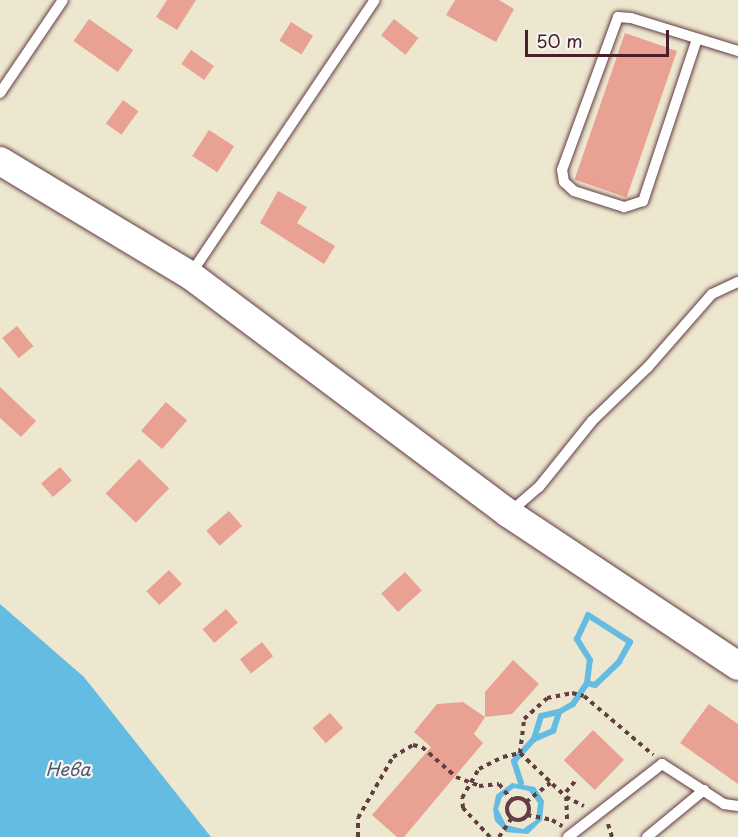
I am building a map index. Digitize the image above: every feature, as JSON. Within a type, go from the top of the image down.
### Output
[{"type":"street","points":[[0,161],[190,275],[508,513],[738,666]]},
{"type":"lane","points":[[0,93],[63,0]]},
{"type":"lane","points":[[190,275],[375,0]]},
{"type":"lane","points":[[697,39],[643,201],[632,208],[624,207],[574,191],[564,182],[562,170],[618,17],[697,39],[738,51]]},
{"type":"lane","points":[[508,513],[539,488],[592,421],[648,367],[712,294],[738,282]]},
{"type":"lane","points":[[567,833],[610,804],[662,764],[724,804],[738,806]]},
{"type":"lane","points":[[647,837],[704,790]]},
{"type":"path","points":[[490,837],[463,808],[469,782],[490,762],[520,753],[523,749],[520,729],[524,719],[547,698],[572,693],[584,696],[623,726],[662,764]]},
{"type":"path","points":[[358,837],[358,818],[399,750],[413,745],[422,747],[469,782],[479,786],[491,782],[502,788],[512,800],[526,802],[550,783]]},
{"type":"path","points":[[520,753],[575,805],[590,807],[610,804],[607,822],[611,837]]},
{"type":"path","points":[[567,833],[566,798],[577,779]]},
{"type":"path","points":[[512,800],[507,812],[512,818],[519,820],[527,815]]},
{"type":"path","points":[[526,802],[527,815]]},
{"type":"path","points":[[527,815],[534,819],[552,820],[567,833]]},
{"type":"path","points":[[499,837],[512,818]]},
{"type":"water","name":"Нева","points":[[0,604],[84,677],[211,837],[0,837]]},
{"type":"water","points":[[512,783],[535,787],[544,801],[542,820],[528,834],[506,832],[495,821],[493,810],[496,795]],"holes":[[[514,788],[529,791],[538,803],[536,820],[523,829],[506,825],[498,809],[502,797]]]},
{"type":"building","points":[[167,0],[196,0],[177,30],[156,17]]},
{"type":"building","points":[[455,0],[499,0],[514,9],[496,42],[446,15]]},
{"type":"building","points":[[89,19],[133,50],[118,72],[74,41]]},
{"type":"building","points":[[394,19],[418,38],[405,55],[381,36]]},
{"type":"building","points":[[291,22],[313,36],[301,54],[279,41]]},
{"type":"building","points":[[625,33],[677,51],[627,197],[575,180]]},
{"type":"building","points":[[191,50],[214,66],[204,80],[181,64]]},
{"type":"building","points":[[123,100],[138,111],[121,135],[106,123]]},
{"type":"building","points":[[209,130],[234,146],[217,172],[192,156]]},
{"type":"building","points":[[278,191],[307,207],[297,223],[335,246],[324,264],[260,223]]},
{"type":"building","points":[[17,326],[33,346],[19,358],[2,338]]},
{"type":"building","points":[[0,387],[36,421],[21,437],[0,418]]},
{"type":"building","points":[[166,402],[187,420],[162,449],[141,431]]},
{"type":"building","points":[[139,459],[169,488],[136,523],[106,494]]},
{"type":"building","points":[[60,467],[72,481],[53,497],[41,483]]},
{"type":"building","points":[[229,511],[242,526],[219,546],[206,531]]},
{"type":"building","points":[[169,570],[182,584],[159,605],[146,591]]},
{"type":"building","points":[[405,572],[422,591],[398,612],[381,593]]},
{"type":"building","points":[[226,609],[238,623],[214,643],[203,629]]},
{"type":"building","points":[[262,642],[273,656],[251,673],[240,659]]},
{"type":"building","points":[[513,660],[539,684],[512,714],[485,717],[485,692]]},
{"type":"building","points":[[463,702],[485,717],[474,734],[483,743],[404,837],[397,837],[372,815],[431,747],[414,732],[437,704]]},
{"type":"building","points":[[709,704],[738,724],[738,784],[680,743]]},
{"type":"building","points":[[330,713],[343,728],[326,743],[313,728]]},
{"type":"building","points":[[593,730],[624,760],[595,790],[564,760]]},
{"type":"waterway","points":[[521,783],[514,761],[534,739],[541,716],[559,712],[573,704],[587,683],[590,660],[577,639],[588,615],[630,642],[619,662],[595,685],[587,683]]},
{"type":"waterway","points":[[534,739],[553,731],[559,712]]}]
